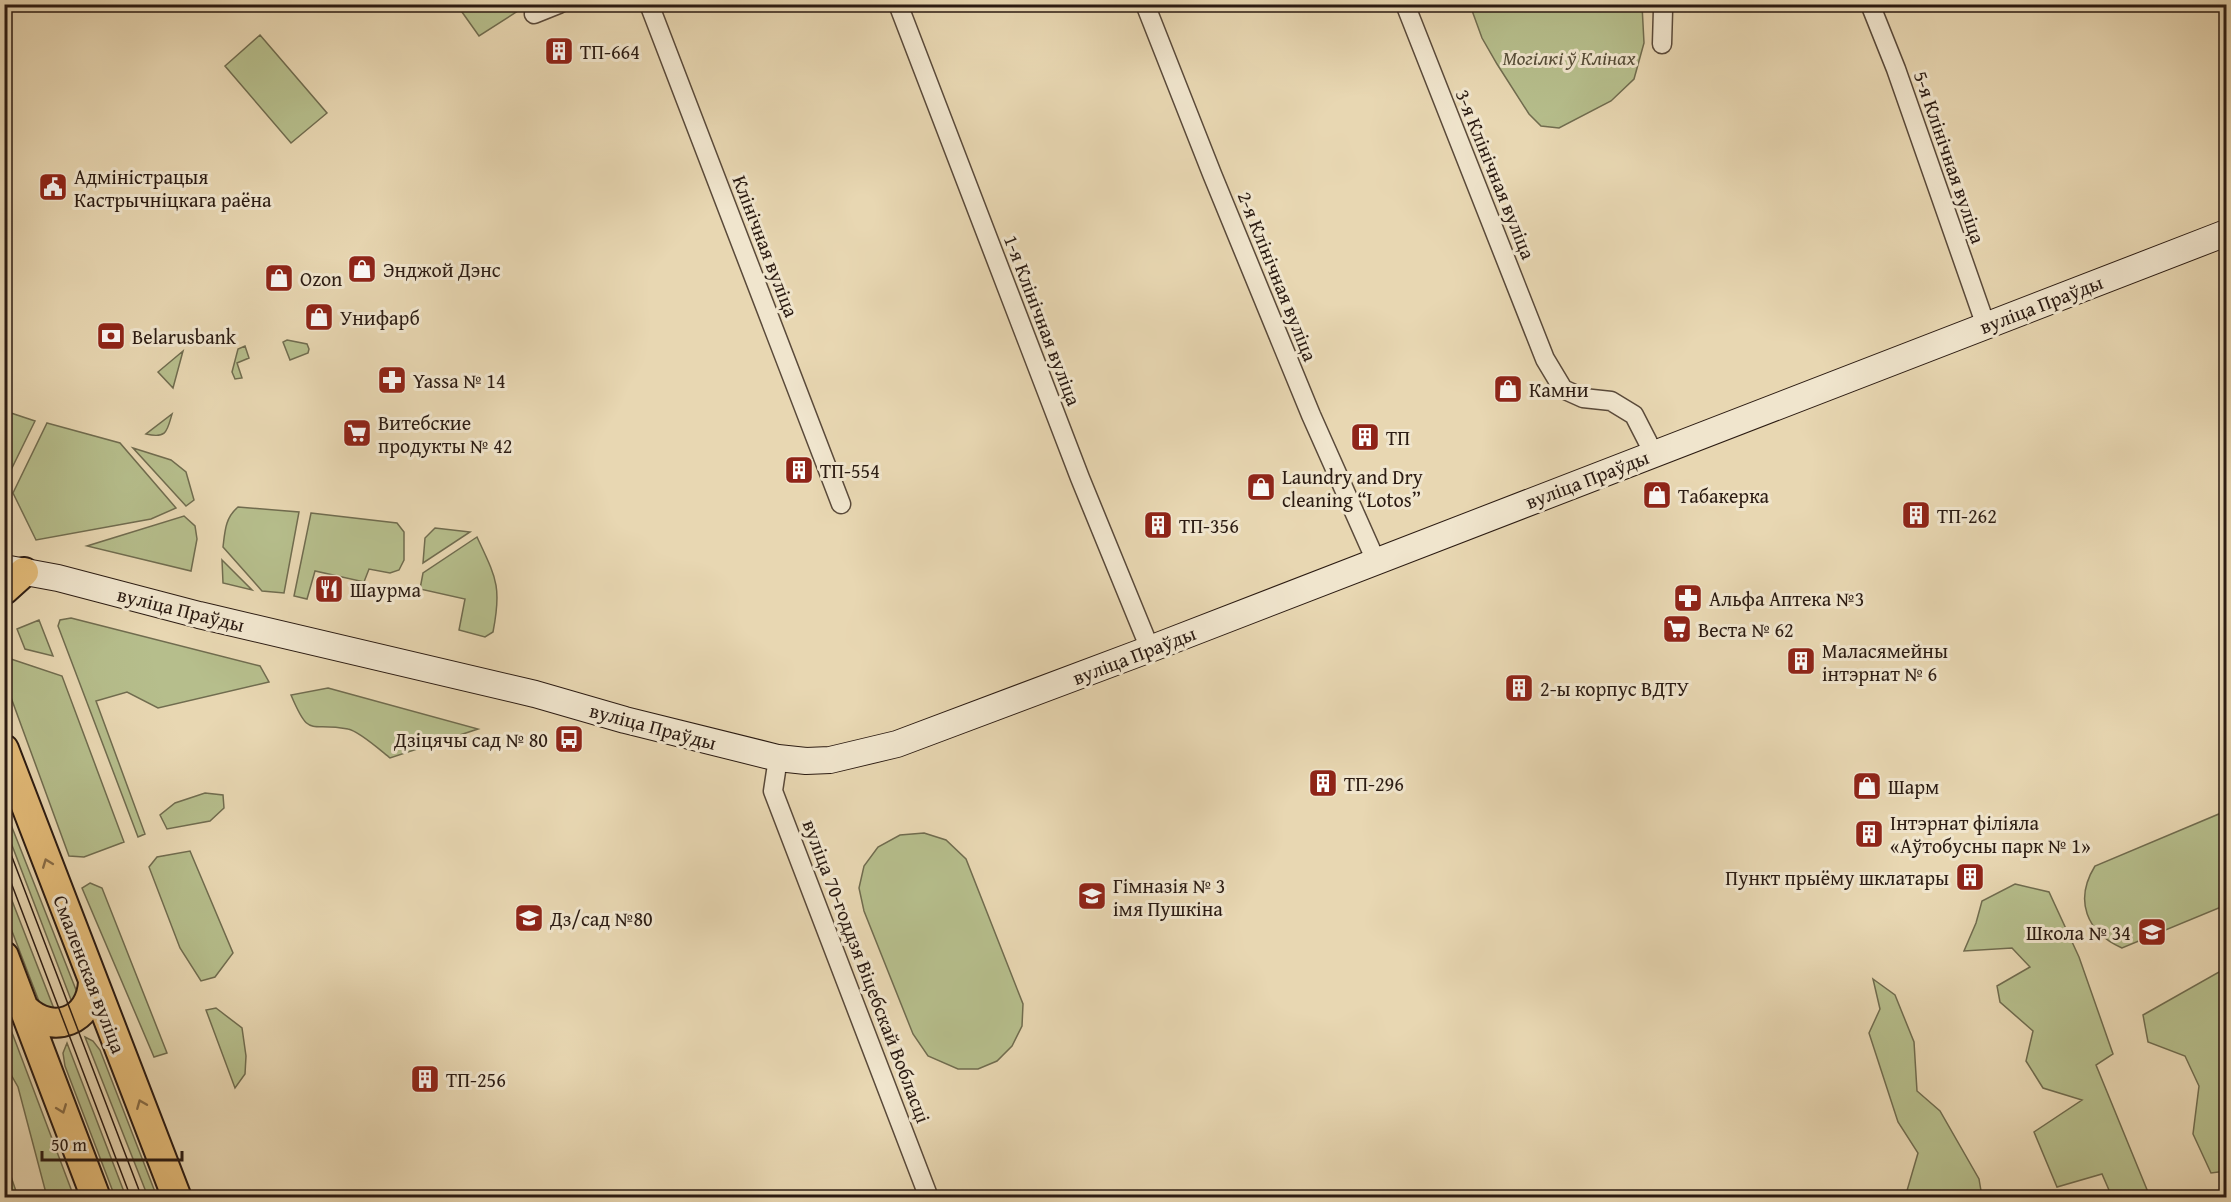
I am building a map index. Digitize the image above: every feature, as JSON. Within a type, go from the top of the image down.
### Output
[{"type":"main road","name":"вуліца Праўды","points":[[11,577],[58,578],[535,694],[625,720],[778,758],[806,761],[830,760],[897,744],[1150,649],[2226,233]]},
{"type":"main road","name":"Смаленская вуліца","points":[[4,749],[177,1197]]},
{"type":"main road","points":[[4,956],[96,1197]]},
{"type":"main road","points":[[25,1010],[32,1016],[50,1023],[69,1020],[84,1009],[92,992],[93,982]]},
{"type":"main road","points":[[47,1069],[48,1059],[58,1042],[74,1032],[101,1033],[117,1044]]},
{"type":"street","points":[[534,14],[560,4]]},
{"type":"street","name":"Клінічная вуліца","points":[[649,4],[841,504]]},
{"type":"street","name":"1-я Клінічная вуліца","points":[[898,4],[1075,467],[1150,649]]},
{"type":"street","name":"2-я Клінічная вуліца","points":[[1145,4],[1307,404],[1376,561]]},
{"type":"street","name":"3-я Клінічная вуліца","points":[[1405,4],[1545,359],[1563,389],[1583,398],[1611,401],[1634,416],[1654,454]]},
{"type":"street","points":[[1661,4],[1663,10],[1662,44]]},
{"type":"street","name":"5-я Клінічная вуліца","points":[[1870,4],[1896,69],[1986,326]]},
{"type":"street","name":"вуліца 70-годдзя Віцебскай Вобласці","points":[[778,758],[774,791],[930,1197]]},
{"type":"green space","points":[[469,5],[520,5],[521,9],[479,36],[462,12]]},
{"type":"green space","name":"Могілкі ў Клінах","points":[[1470,5],[1642,5],[1644,43],[1634,79],[1611,101],[1559,128],[1541,126],[1529,114],[1497,64],[1482,38]]},
{"type":"green space","points":[[260,35],[327,113],[291,143],[225,66]]},
{"type":"green space","points":[[287,340],[307,344],[308,353],[290,360],[283,342]]},
{"type":"green space","points":[[245,346],[249,358],[237,363],[242,378],[235,379],[232,372],[238,349]]},
{"type":"green space","points":[[183,351],[173,388],[158,372]]},
{"type":"green space","points":[[5,411],[35,421],[8,476],[5,463]]},
{"type":"green space","points":[[172,414],[165,432],[158,435],[146,434]]},
{"type":"green space","points":[[47,423],[120,443],[176,508],[151,519],[36,540],[13,493]]},
{"type":"green space","points":[[133,448],[171,460],[186,472],[194,500],[186,506]]},
{"type":"green space","points":[[238,507],[299,512],[284,593],[262,591],[223,547],[228,520]]},
{"type":"green space","points":[[311,513],[397,523],[404,532],[404,560],[399,570],[390,573],[369,569],[364,582],[315,571],[307,599],[294,596]]},
{"type":"green space","points":[[184,516],[195,526],[197,539],[191,571],[87,546]]},
{"type":"green space","points":[[435,528],[470,532],[423,563],[425,538]]},
{"type":"green space","points":[[477,537],[493,573],[497,593],[493,632],[485,637],[459,630],[465,599],[420,589],[423,573]]},
{"type":"green space","points":[[222,560],[252,590],[223,583]]},
{"type":"green space","points":[[71,618],[260,666],[269,682],[158,708],[127,692],[96,701],[145,834],[138,837],[58,626],[60,620]]},
{"type":"green space","points":[[39,620],[53,656],[25,649],[17,629]]},
{"type":"green space","points":[[5,657],[62,676],[124,842],[84,857],[69,856],[5,681]]},
{"type":"green space","points":[[328,688],[478,729],[390,758],[353,730],[312,726],[302,718],[291,695]]},
{"type":"green space","points":[[205,793],[223,795],[224,808],[210,821],[167,829],[160,815],[175,803]]},
{"type":"green space","points":[[4,807],[78,995],[73,1005],[5,827]]},
{"type":"green space","points":[[2226,811],[2226,905],[2122,948],[2100,933],[2087,914],[2085,903],[2085,891],[2095,866]]},
{"type":"green space","points":[[924,833],[946,840],[966,859],[1023,1004],[1022,1026],[1012,1046],[997,1061],[978,1069],[958,1069],[928,1056],[913,1034],[864,911],[859,888],[864,866],[878,847],[900,835]]},
{"type":"green space","points":[[190,851],[233,953],[215,977],[201,981],[180,948],[149,867],[157,857]]},
{"type":"green space","points":[[4,880],[56,1014],[40,1004],[5,913]]},
{"type":"green space","points":[[90,883],[102,888],[167,1053],[154,1057],[82,888]]},
{"type":"green space","points":[[2015,884],[2049,892],[2079,957],[2113,1054],[2096,1065],[2150,1197],[2112,1197],[2102,1174],[2057,1187],[2034,1132],[2082,1100],[2043,1088],[2026,1061],[2033,1031],[2000,1002],[1997,986],[2030,967],[2012,948],[1964,951],[1976,923],[1982,901]]},
{"type":"green space","points":[[2226,968],[2226,1171],[2211,1173],[2193,1134],[2199,1086],[2185,1056],[2148,1042],[2143,1015]]},
{"type":"green space","points":[[1873,979],[1895,995],[1914,1042],[1917,1091],[1940,1111],[1979,1179],[1982,1197],[1908,1197],[1906,1194],[1918,1153],[1898,1122],[1869,1033],[1880,1009]]},
{"type":"green space","points":[[216,1008],[242,1028],[246,1056],[245,1074],[235,1088],[206,1010]]},
{"type":"green space","points":[[5,1014],[74,1197],[47,1197],[18,1087],[5,1064]]},
{"type":"green space","points":[[85,1037],[93,1041],[100,1050],[157,1197],[148,1197]]},
{"type":"green space","points":[[67,1043],[126,1197],[115,1197],[65,1066],[63,1053]]},
{"type":"green space","points":[[5,1159],[18,1197],[5,1197]]},
{"type":"tram line","points":[[4,836],[142,1198]]},
{"type":"tram line","points":[[4,864],[131,1198]]},
{"type":"place","name":"ТП-664","points":[[559,51]]},
{"type":"place","name":"Адміністрацыя Кастрычніцкага раёна","points":[[53,187]]},
{"type":"place","name":"Энджой Дэнс","points":[[362,269]]},
{"type":"place","name":"Ozon","points":[[279,278]]},
{"type":"place","name":"Унифарб","points":[[319,317]]},
{"type":"place","name":"Belarusbank","points":[[111,336]]},
{"type":"place","name":"Yassa № 14","points":[[392,380]]},
{"type":"place","name":"Камни","points":[[1508,389]]},
{"type":"place","name":"Витебские продукты № 42","points":[[357,433]]},
{"type":"place","name":"ТП","points":[[1365,437]]},
{"type":"place","name":"ТП-554","points":[[799,470]]},
{"type":"place","name":"Laundry and Dry cleaning “Lotos”","points":[[1261,487]]},
{"type":"place","name":"Табакерка","points":[[1657,495]]},
{"type":"place","name":"ТП-262","points":[[1916,515]]},
{"type":"place","name":"ТП-356","points":[[1158,525]]},
{"type":"place","name":"Шаурма","points":[[329,589]]},
{"type":"place","name":"Альфа Аптека №3","points":[[1688,598]]},
{"type":"place","name":"Веста № 62","points":[[1677,629]]},
{"type":"place","name":"Маласямейны інтэрнат № 6","points":[[1801,661]]},
{"type":"place","name":"2-ы корпус ВДТУ","points":[[1519,688]]},
{"type":"place","name":"Дзіцячы сад № 80","points":[[569,739]]},
{"type":"place","name":"ТП-296","points":[[1323,783]]},
{"type":"place","name":"Шарм","points":[[1867,786]]},
{"type":"place","name":"Інтэрнат філіяла «Аўтобусны парк № 1»","points":[[1869,834]]},
{"type":"place","name":"Пункт прыёму шклатары","points":[[1970,877]]},
{"type":"place","name":"Гімназія № 3 імя Пушкіна","points":[[1092,896]]},
{"type":"place","name":"Дз/сад №80","points":[[529,918]]},
{"type":"place","name":"Школа № 34","points":[[2152,932]]},
{"type":"place","name":"ТП-256","points":[[425,1079]]}]
